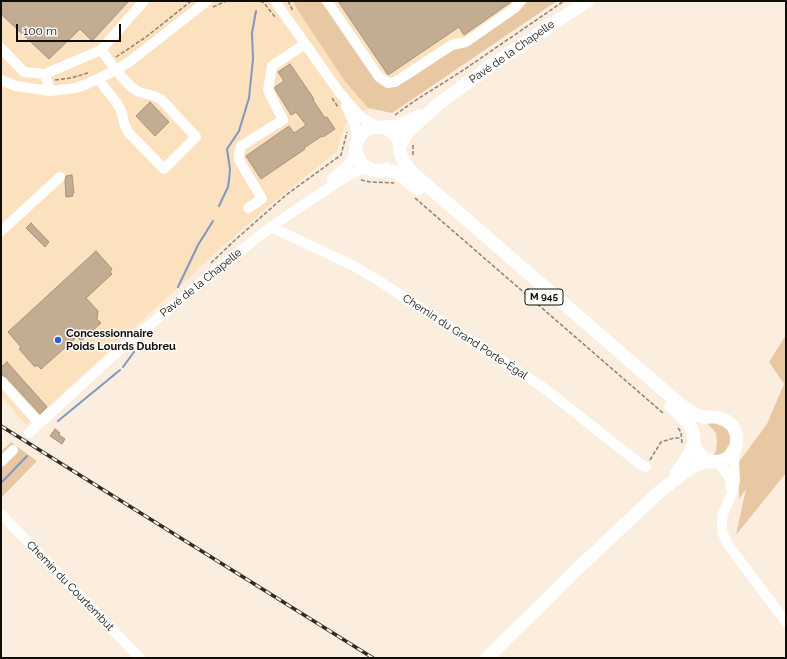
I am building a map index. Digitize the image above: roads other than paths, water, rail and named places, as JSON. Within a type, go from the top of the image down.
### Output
[{"type":"main road","name":"Pavé de la Chapelle","points":[[375,170],[388,168],[394,164],[408,132],[438,105],[504,57],[587,1]]},
{"type":"main road","name":"Pavé de la Chapelle","points":[[356,146],[360,136],[371,128],[399,126],[438,105]]},
{"type":"main road","points":[[380,127],[394,134],[400,149]]},
{"type":"main road","points":[[356,146],[360,161],[363,165],[375,170]]},
{"type":"main road","name":"M 945","points":[[400,149],[405,164],[415,175],[676,400],[693,413],[702,417],[710,418]]},
{"type":"main road","name":"M 945","points":[[375,170],[392,171],[399,174],[683,417],[691,428],[688,441]]},
{"type":"main road","points":[[487,658],[573,573],[658,493],[687,460],[688,441],[695,433],[698,426],[705,420],[716,417],[722,418],[733,426],[738,437],[736,446],[729,457],[724,460],[700,464],[690,469],[658,493]]},
{"type":"main road","points":[[688,441],[704,458],[713,461]]},
{"type":"street","points":[[1,48],[24,72],[45,74],[101,50],[144,1]]},
{"type":"street","points":[[1,80],[16,86],[50,91],[76,88],[116,70],[207,1]]},
{"type":"street","points":[[275,1],[338,92],[355,125],[356,146],[352,159],[345,168],[294,211]]},
{"type":"street","points":[[327,1],[379,77],[388,83],[395,82],[452,45],[466,42],[515,8],[521,1]]},
{"type":"street","points":[[248,208],[262,199],[239,160],[241,146],[283,120],[268,90],[272,66],[305,44]]},
{"type":"street","points":[[98,79],[117,103],[128,132],[164,169],[196,136],[161,99],[139,92],[131,87],[101,50]]},
{"type":"street","points":[[45,74],[50,91]]},
{"type":"street","points":[[338,92],[362,118],[380,127]]},
{"type":"street","name":"Pavé de la Chapelle","points":[[29,433],[116,352],[205,279],[271,228],[344,178],[361,170],[375,170]]},
{"type":"street","points":[[1,231],[60,177]]},
{"type":"street","name":"Chemin du Grand Porte-Égal","points":[[271,228],[373,276],[544,388],[640,464],[646,467]]},
{"type":"street","points":[[1,382],[39,423]]},
{"type":"street","points":[[736,446],[734,461],[735,480],[722,520],[722,532],[724,538],[786,622]]},
{"type":"street","points":[[1,462],[13,450]]},
{"type":"street","points":[[713,461],[722,468],[728,476],[731,484],[729,500]]},
{"type":"street","name":"Chemin du Courtembut","points":[[1,514],[140,658]]},
{"type":"waterway","points":[[219,206],[228,187],[229,180],[230,169],[227,149],[239,131],[249,98],[253,59],[252,33],[256,11]]},
{"type":"waterway","points":[[178,287],[198,245],[213,221]]},
{"type":"waterway","points":[[123,367],[134,352]]},
{"type":"waterway","points":[[58,421],[120,370]]},
{"type":"waterway","points":[[1,483],[27,456]]},
{"type":"railway","points":[[1,426],[373,658]]},
{"type":"place","name":"Concessionnaire Poids Lourds Dubreu","points":[[58,340]]}]
